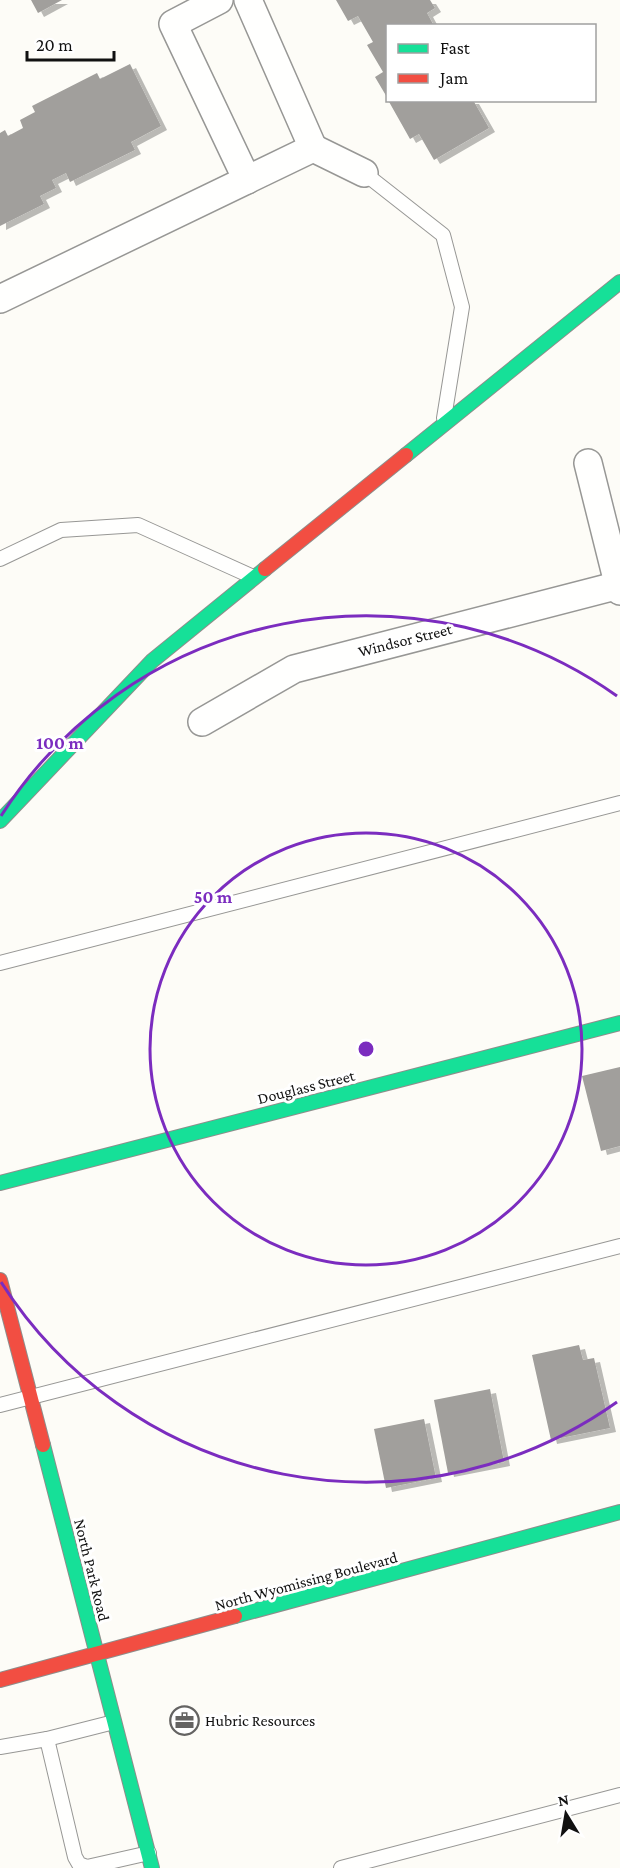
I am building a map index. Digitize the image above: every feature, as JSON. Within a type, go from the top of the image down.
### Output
[{"type":"street","points":[[219,0],[173,24],[247,180]]},
{"type":"street","points":[[248,0],[313,148],[364,173]]},
{"type":"street","points":[[0,299],[313,148]]},
{"type":"street","points":[[0,821],[152,661],[620,282]]},
{"type":"street","points":[[588,463],[619,583]]},
{"type":"street","name":"Windsor Street","points":[[202,722],[294,669],[619,583]]},
{"type":"street","name":"Douglass Street","points":[[0,1183],[620,1023]]},
{"type":"street","name":"North Park Road","points":[[0,1280],[152,1868]]},
{"type":"street","name":"North Wyomissing Boulevard","points":[[0,1680],[620,1512]]},
{"type":"lane","points":[[364,173],[443,235],[462,307],[443,426]]},
{"type":"lane","points":[[0,559],[61,530],[138,525],[255,578]]},
{"type":"lane","points":[[0,963],[620,803]]},
{"type":"lane","points":[[0,1406],[620,1246]]},
{"type":"lane","points":[[0,1747],[46,1739],[115,1722]]},
{"type":"lane","points":[[46,1739],[75,1857],[79,1864],[87,1867],[148,1853]]},
{"type":"lane","points":[[341,1868],[620,1795]]},
{"type":"building","points":[[31,0],[62,0],[38,13]]},
{"type":"building","points":[[336,0],[430,0],[435,8],[427,13],[433,24],[386,24],[386,96],[375,77],[383,72],[367,45],[373,42],[358,16],[348,21]]},
{"type":"building","points":[[130,64],[161,126],[131,142],[135,150],[70,182],[66,173],[52,180],[56,188],[40,196],[44,204],[0,226],[0,133],[5,130],[8,136],[23,128],[20,120],[35,112],[32,106],[97,73],[100,79]]},
{"type":"building","points":[[389,102],[474,102],[489,128],[434,160],[419,134],[410,139]]},
{"type":"building","points":[[620,1067],[620,1146],[601,1151],[582,1076]]},
{"type":"building","points":[[579,1345],[583,1360],[594,1358],[610,1428],[551,1440],[532,1355]]},
{"type":"building","points":[[490,1389],[504,1462],[448,1473],[434,1400]]},
{"type":"building","points":[[424,1419],[436,1478],[386,1488],[374,1429]]},
{"type":"traffic: fast","points":[[406,455],[620,282]]},
{"type":"traffic: fast","points":[[0,821],[152,661],[265,569]]},
{"type":"traffic: fast","points":[[0,1183],[620,1023]]},
{"type":"traffic: fast","points":[[43,1445],[152,1868]]},
{"type":"traffic: fast","points":[[235,1616],[620,1512]]},
{"type":"traffic: jam","points":[[265,569],[406,455]]},
{"type":"traffic: jam","points":[[0,1280],[43,1445]]},
{"type":"traffic: jam","points":[[0,1680],[235,1616]]},
{"type":"place","name":"Hubric Resources","points":[[184,1720]]}]
